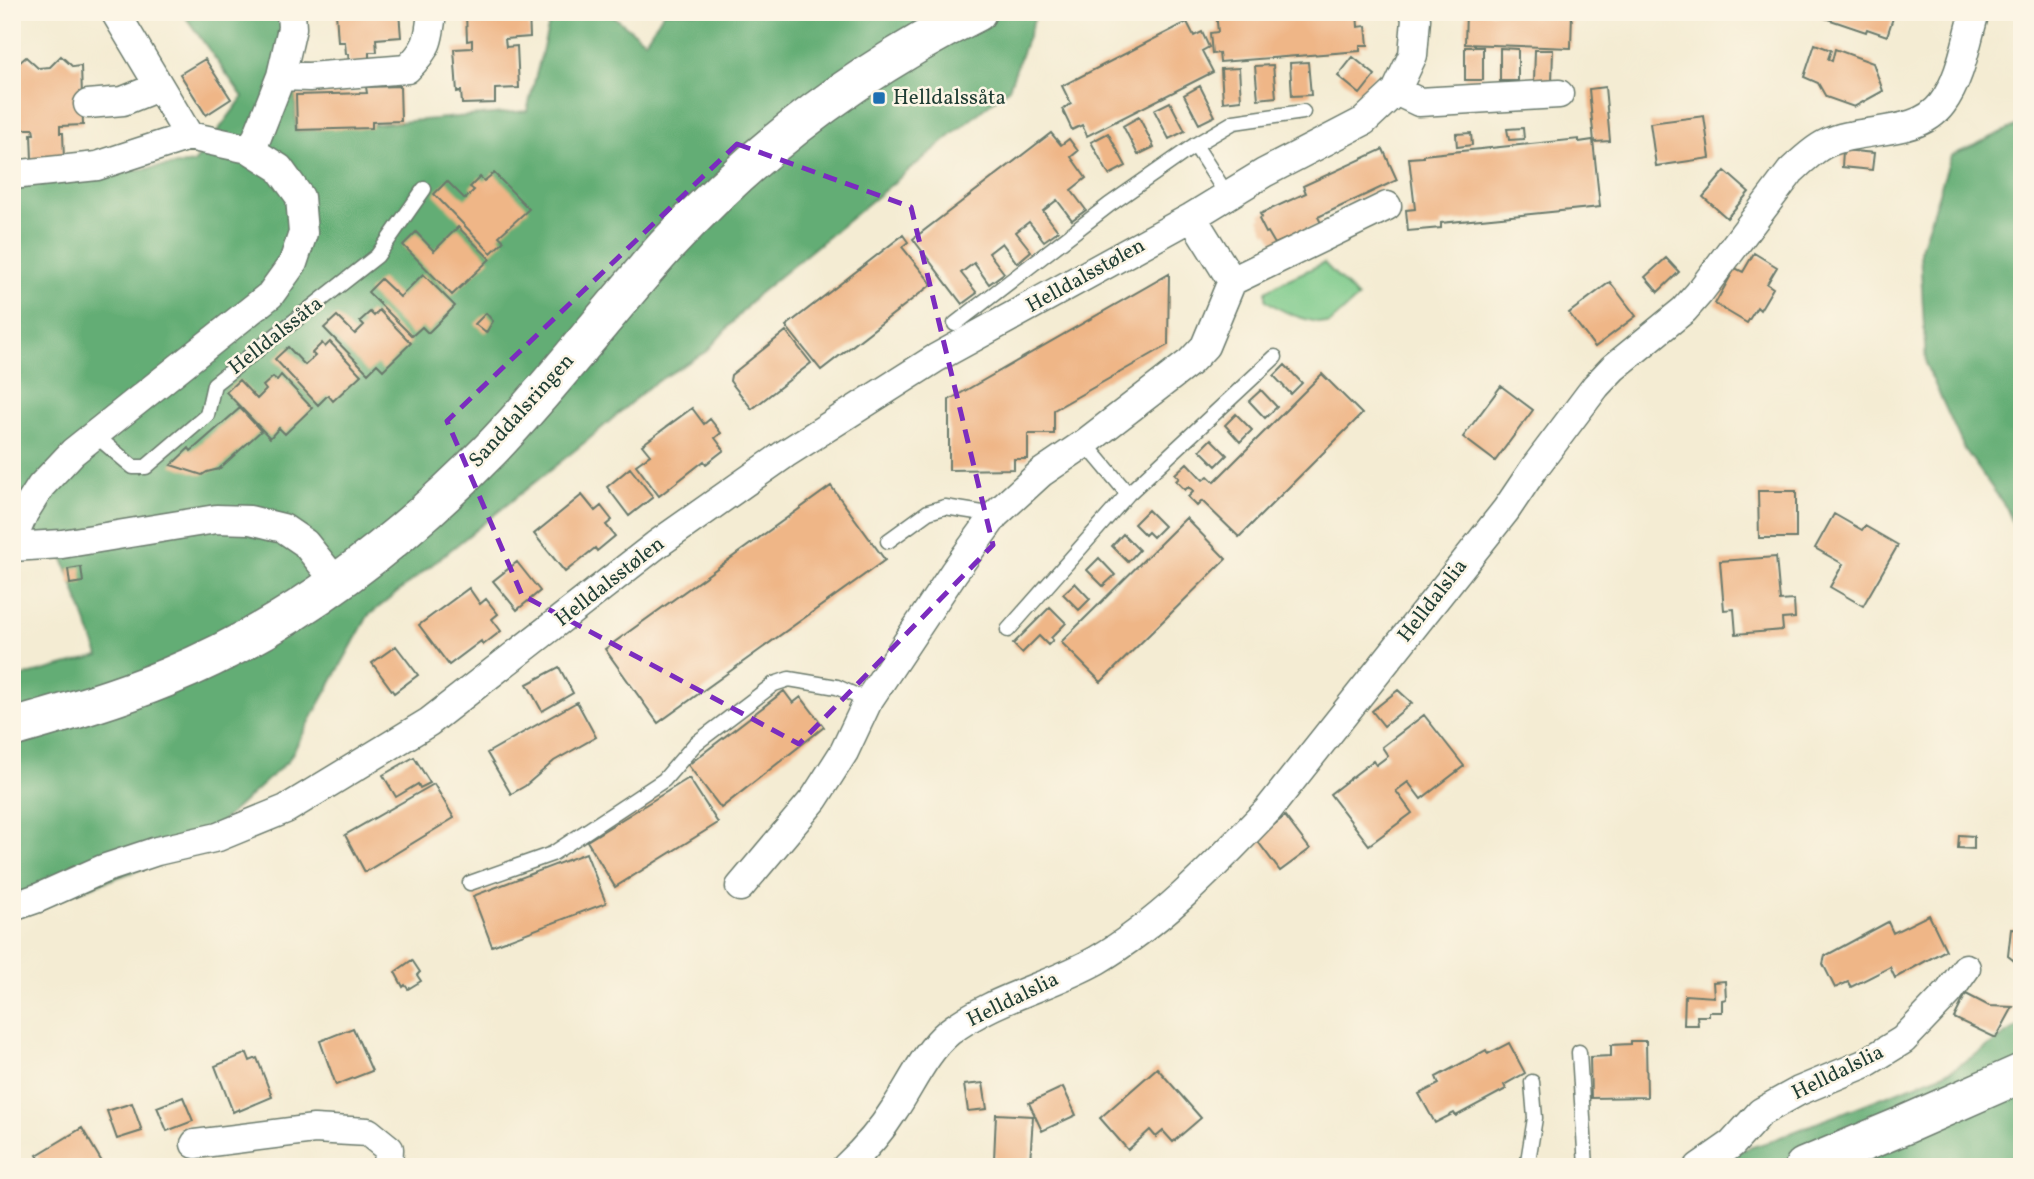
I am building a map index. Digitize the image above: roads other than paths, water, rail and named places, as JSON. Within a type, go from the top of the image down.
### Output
[{"type":"main road","name":"Sanddalsringen","points":[[12,728],[121,696],[171,676],[225,651],[337,583],[414,522],[492,448],[666,246],[750,163],[794,127],[887,62],[977,12]]},
{"type":"main road","points":[[1804,1167],[2022,1073]]},
{"type":"street","points":[[12,175],[97,166],[188,136],[115,12]]},
{"type":"street","points":[[249,149],[257,137],[281,76],[292,28],[291,12]]},
{"type":"street","points":[[281,76],[309,77],[407,69],[423,53],[430,32],[432,12]]},
{"type":"street","name":"Helldalsstølen","points":[[12,906],[38,898],[103,869],[158,851],[218,837],[286,809],[429,722],[656,545],[785,454],[936,358],[1192,218],[1264,173],[1364,121],[1396,92],[1413,55],[1416,19],[1414,12]]},
{"type":"street","name":"Helldalslia","points":[[846,1167],[861,1153],[892,1114],[927,1058],[947,1034],[990,1006],[1095,961],[1128,940],[1163,915],[1226,854],[1268,810],[1506,510],[1596,386],[1699,293],[1791,171],[1826,143],[1844,137],[1915,124],[1941,106],[1958,71],[1975,12]]},
{"type":"street","points":[[88,104],[123,101],[158,87]]},
{"type":"street","points":[[1396,92],[1419,102],[1559,94]]},
{"type":"street","name":"Helldalssåta","points":[[12,541],[24,513],[41,486],[73,452],[270,295],[293,263],[303,233],[300,197],[279,168],[249,149],[188,136]]},
{"type":"street","points":[[740,887],[814,799],[844,752],[868,701],[995,515],[1041,473],[1085,443],[1190,362],[1205,346],[1232,281],[1387,206]]},
{"type":"street","points":[[1192,218],[1232,281]]},
{"type":"street","points":[[12,547],[61,544],[216,519],[250,520],[283,528],[305,543],[337,583]]},
{"type":"street","name":"Helldalslia","points":[[1699,1167],[1732,1144],[1761,1112],[1799,1091],[1864,1064],[1903,1040],[1949,992],[1966,968]]},
{"type":"street","points":[[195,1144],[314,1129],[368,1132],[388,1149],[388,1167]]},
{"type":"lane","name":"Helldalsstølen","points":[[955,324],[1109,205],[1195,145],[1234,122],[1303,112]]},
{"type":"lane","points":[[1195,145],[1227,195]]},
{"type":"lane","name":"Helldalssåta","points":[[95,435],[133,467],[146,467],[207,415],[214,384],[377,256],[424,189]]},
{"type":"lane","points":[[1008,630],[1128,494],[1275,357]]},
{"type":"lane","points":[[1085,443],[1128,494]]},
{"type":"lane","points":[[888,541],[928,512],[945,507],[995,515]]},
{"type":"lane","points":[[470,883],[552,854],[664,780],[695,744],[774,684],[789,679],[837,687],[868,701]]},
{"type":"lane","points":[[1579,1052],[1586,1167]]},
{"type":"lane","points":[[1527,1167],[1535,1118],[1532,1082]]},
{"type":"place","name":"Helldalssåta","points":[[879,98]]}]
